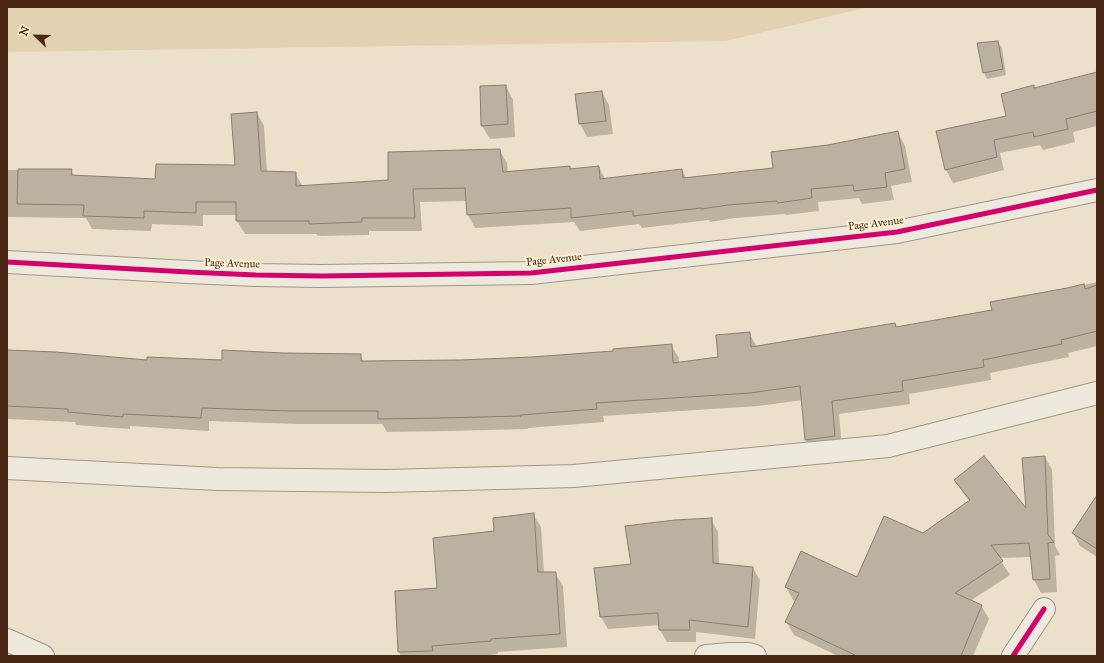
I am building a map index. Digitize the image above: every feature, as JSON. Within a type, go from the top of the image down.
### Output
[{"type":"street","name":"Page Avenue","points":[[7,262],[256,275],[322,276],[531,273],[897,232],[1097,190]]},
{"type":"street","points":[[7,468],[217,479],[386,481],[574,476],[888,446],[1097,393]]},
{"type":"street","points":[[1013,656],[1044,609]]},
{"type":"street","points":[[7,640],[43,656]]},
{"type":"street","points":[[706,656],[749,654],[755,656]]},
{"type":"shaded area","points":[[7,7],[869,7],[726,41],[7,52]]},
{"type":"building","points":[[998,41],[1003,69],[983,73],[977,43]]},
{"type":"building","points":[[1097,72],[1097,111],[1066,119],[1068,129],[1034,137],[1033,132],[994,140],[997,157],[945,170],[936,131],[1006,116],[1001,94],[1034,85],[1034,88]]},
{"type":"building","points":[[506,85],[508,124],[481,126],[480,86]]},
{"type":"building","points":[[602,91],[606,121],[579,124],[575,94]]},
{"type":"building","points":[[257,112],[261,171],[296,172],[296,186],[388,180],[388,152],[500,149],[503,172],[570,166],[570,169],[599,166],[600,179],[682,169],[683,178],[773,168],[771,152],[828,145],[898,131],[905,169],[885,173],[887,187],[854,191],[853,185],[811,189],[812,198],[778,203],[777,201],[728,205],[633,216],[633,211],[571,218],[571,208],[467,215],[465,188],[413,189],[415,218],[362,218],[362,222],[309,224],[309,221],[236,221],[236,202],[196,202],[196,213],[144,211],[144,218],[83,216],[84,205],[17,204],[18,169],[72,169],[71,175],[155,179],[156,164],[235,165],[231,114]]},
{"type":"building","points":[[1084,284],[1085,289],[1097,285],[1097,331],[1061,340],[1062,344],[983,360],[984,367],[902,381],[903,391],[832,401],[835,436],[805,440],[800,386],[750,393],[596,403],[597,409],[521,416],[378,419],[378,411],[290,411],[202,408],[201,418],[123,414],[123,417],[68,412],[68,409],[7,406],[7,350],[56,352],[147,360],[147,357],[222,360],[222,350],[284,353],[361,354],[361,361],[460,360],[532,357],[613,351],[613,349],[672,344],[673,363],[718,357],[716,335],[750,332],[751,347],[895,323],[896,327],[992,310],[990,302]]},
{"type":"building","points":[[984,456],[1026,508],[1022,458],[1045,456],[1048,535],[1054,542],[1048,543],[1050,579],[1033,580],[1029,543],[991,545],[1003,561],[955,593],[982,605],[961,656],[857,656],[785,622],[799,593],[785,587],[801,551],[857,577],[884,516],[923,533],[970,500],[954,480]]},
{"type":"building","points":[[1097,495],[1097,549],[1072,533]]},
{"type":"building","points":[[534,513],[538,572],[556,572],[560,634],[491,639],[491,641],[432,646],[433,651],[398,652],[395,591],[437,588],[433,538],[494,531],[493,518]]},
{"type":"building","points":[[712,518],[713,563],[753,567],[748,627],[689,620],[690,630],[659,630],[658,613],[600,617],[594,568],[631,564],[625,526],[675,520]]},
{"type":"cycle path","points":[[7,262],[256,275],[322,276],[531,273],[897,232],[1097,190]]},
{"type":"cycle path","points":[[1013,656],[1044,609]]}]
